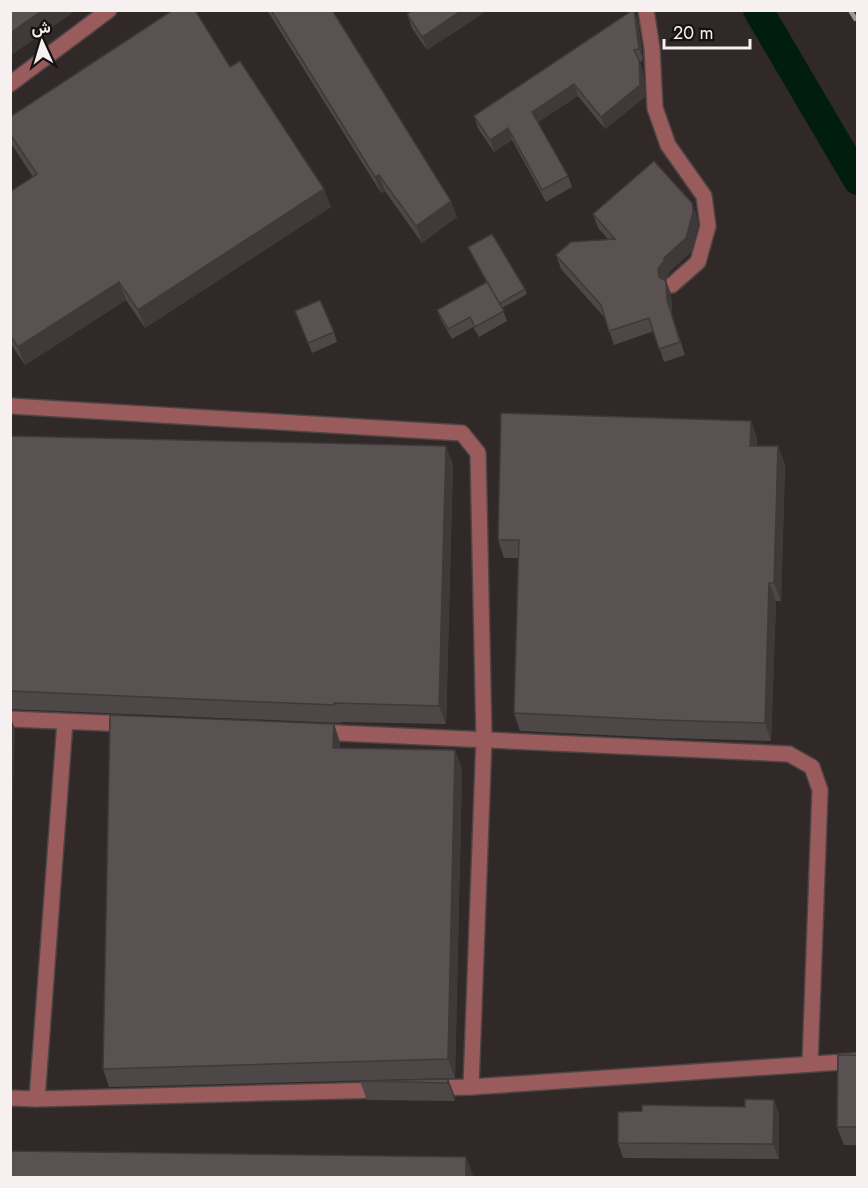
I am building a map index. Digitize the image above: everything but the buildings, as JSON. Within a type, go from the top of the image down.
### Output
[{"type":"lane","points":[[10,84],[109,10]]},
{"type":"lane","points":[[646,10],[652,48],[655,108],[668,145],[704,196],[708,226],[698,262],[672,285]]},
{"type":"lane","points":[[10,406],[462,432],[478,453],[484,739],[471,1087]]},
{"type":"lane","points":[[10,719],[149,725]]},
{"type":"lane","points":[[37,1099],[65,722]]},
{"type":"lane","points":[[304,732],[789,754],[812,767],[820,790],[810,1064]]},
{"type":"lane","points":[[424,1089],[858,1061]]},
{"type":"lane","points":[[10,1098],[400,1089]]},
{"type":"waterway","points":[[758,10],[858,180]]},
{"type":"railway","points":[[850,10],[858,23]]}]
